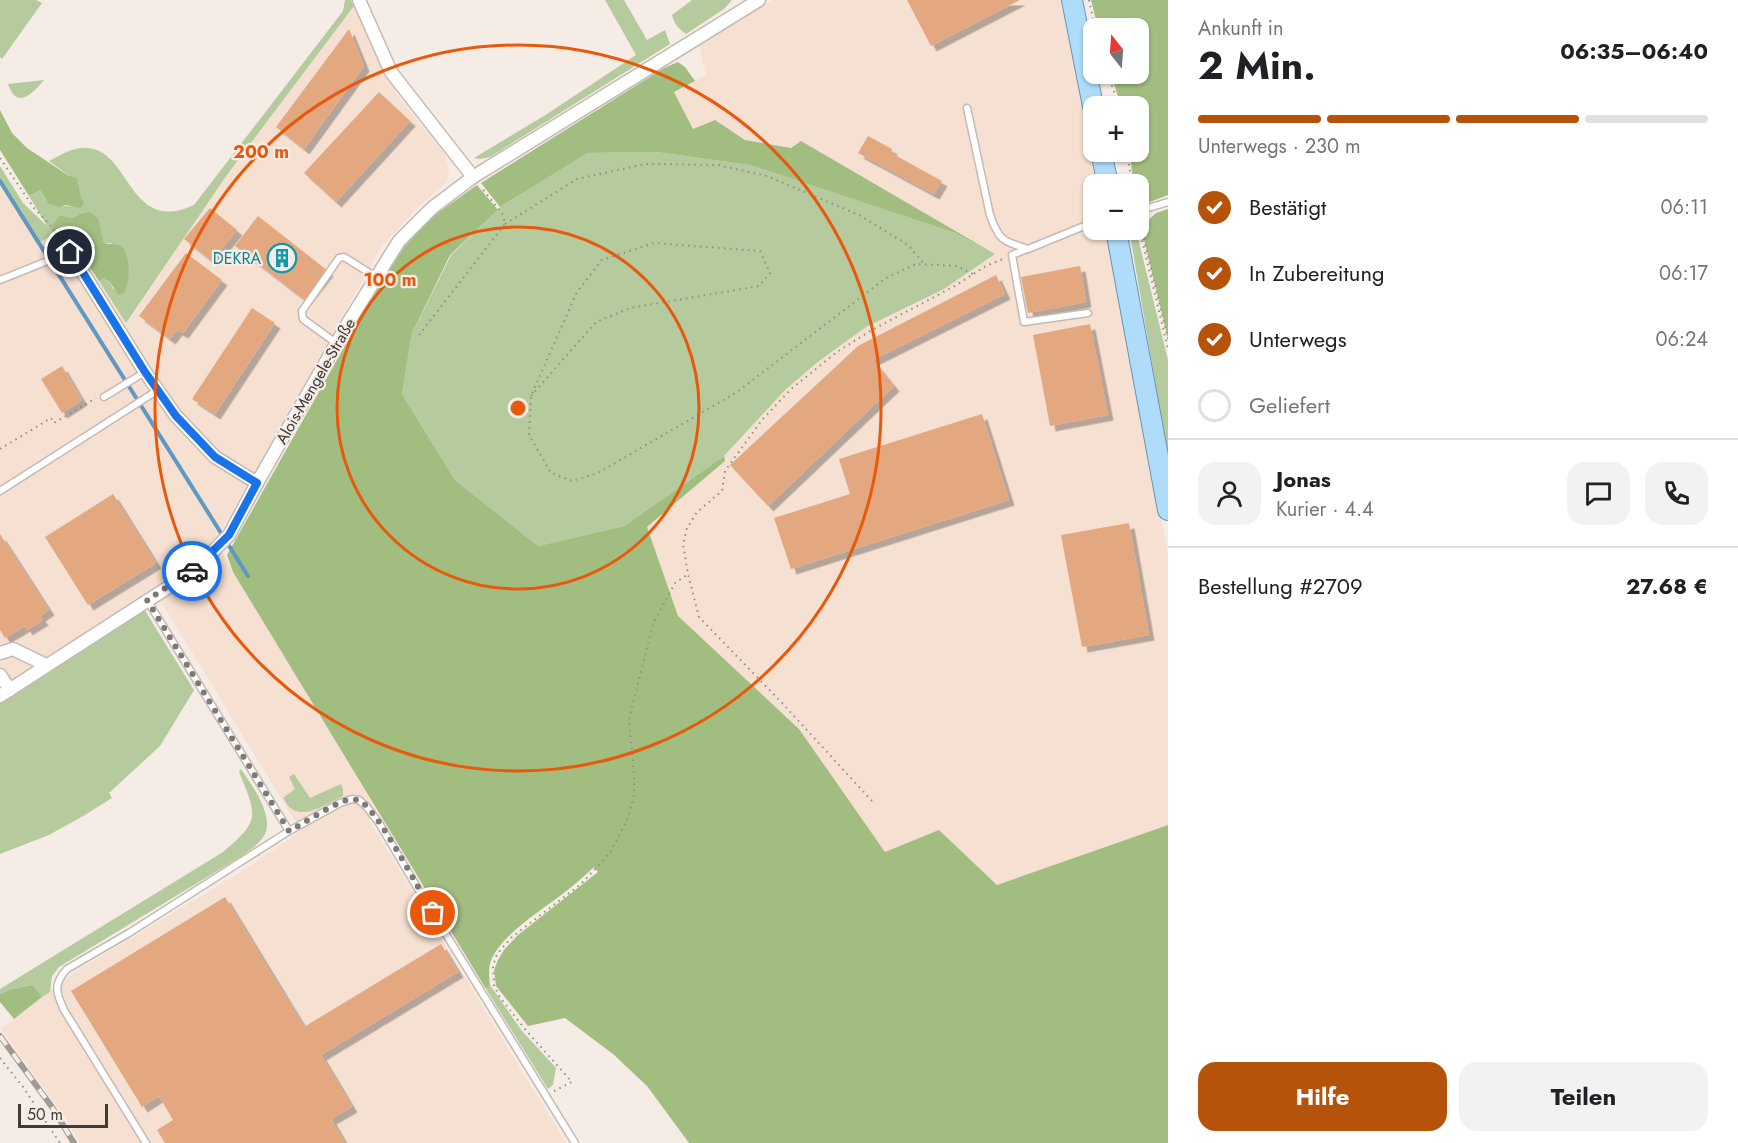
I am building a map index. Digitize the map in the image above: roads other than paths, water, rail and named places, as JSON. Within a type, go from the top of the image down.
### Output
[{"type":"main road","points":[[1072,0],[1091,96]]},
{"type":"main road","points":[[1118,240],[1168,510]]},
{"type":"street","points":[[359,0],[391,72],[473,177]]},
{"type":"street","name":"Alois-Mengele-Straße","points":[[5,693],[195,570],[229,535],[336,343],[376,277],[399,241],[432,208],[473,177],[759,0]]},
{"type":"street","points":[[70,252],[145,372],[176,416],[215,457],[257,483]]},
{"type":"street","points":[[0,653],[13,649],[46,665]]},
{"type":"street","points":[[0,675],[5,693]]},
{"type":"lane","points":[[967,108],[990,215],[996,231],[1004,241],[1028,249]]},
{"type":"lane","points":[[1149,208],[1168,202]]},
{"type":"lane","points":[[1083,226],[1012,255],[1024,322],[1088,313]]},
{"type":"lane","points":[[0,280],[70,252]]},
{"type":"lane","points":[[336,343],[303,319],[302,311],[339,258],[344,257],[376,277]]},
{"type":"lane","points":[[104,397],[145,372]]},
{"type":"lane","points":[[0,490],[158,390]]},
{"type":"lane","points":[[147,600],[289,831]]},
{"type":"lane","points":[[146,1143],[64,1010],[58,996],[58,981],[67,969],[129,933],[289,831],[340,803],[352,799],[359,800],[366,806],[379,823],[575,1143]]},
{"type":"waterway","points":[[0,181],[248,576]]},
{"type":"railway","points":[[0,1036],[52,1107],[74,1143]]},
{"type":"place","name":"DEKRA","points":[[282,258]]}]
